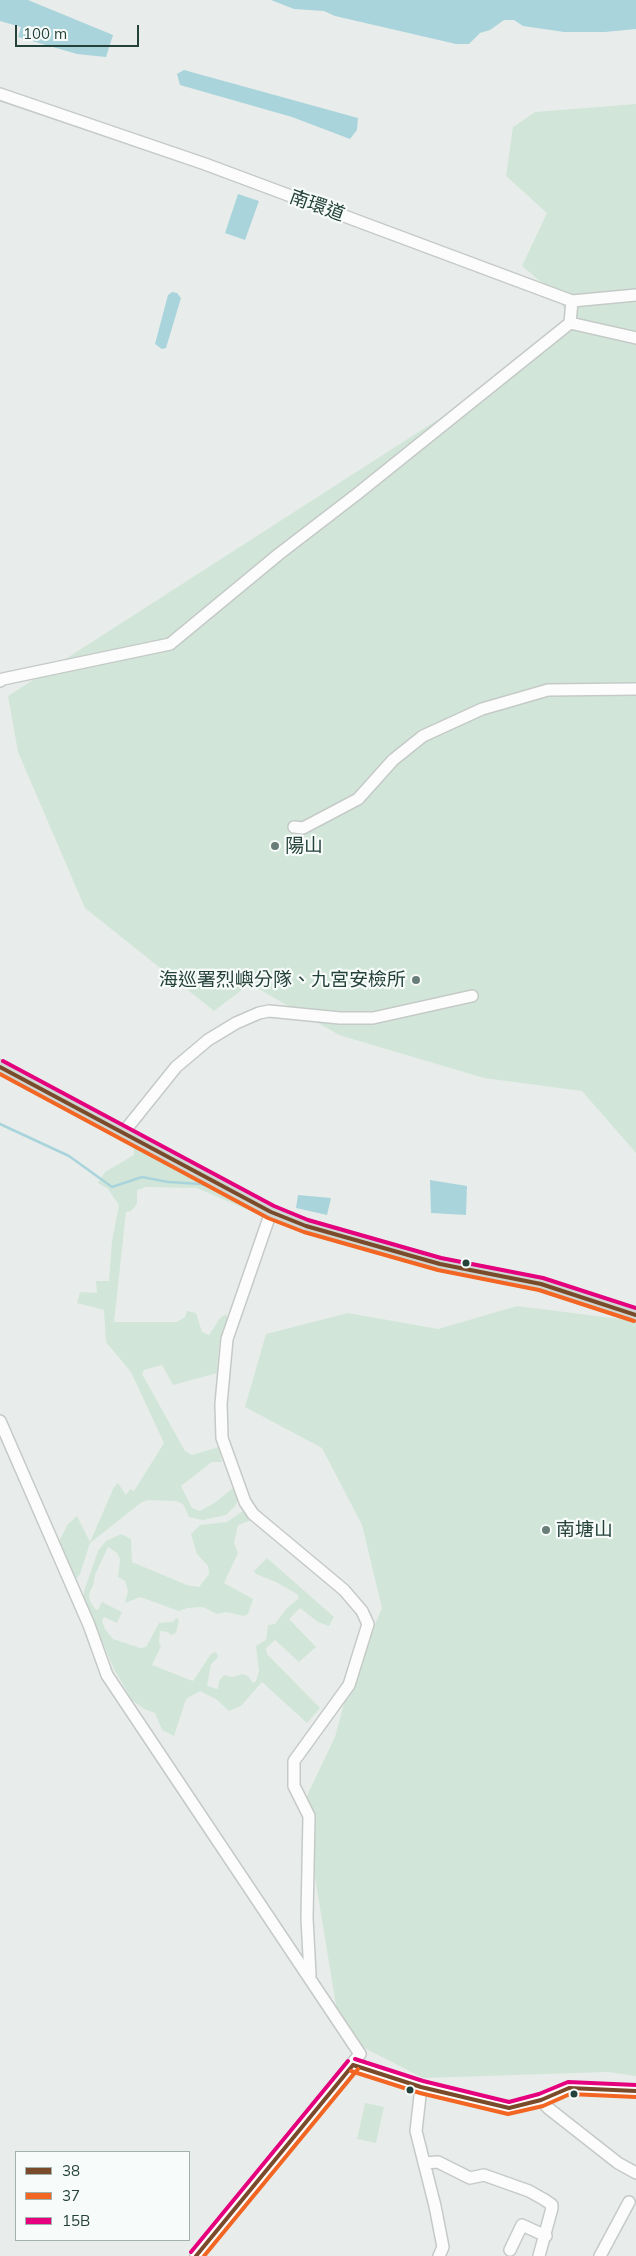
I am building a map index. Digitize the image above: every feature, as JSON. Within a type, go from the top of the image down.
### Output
[{"type":"main road","points":[[0,1067],[271,1212],[316,1229],[440,1264],[541,1284],[634,1311]]},
{"type":"street","name":"南環道","points":[[0,94],[205,164],[572,301],[636,295]]},
{"type":"street","points":[[0,681],[3,678],[170,644],[264,566],[570,323],[572,301]]},
{"type":"street","points":[[570,323],[636,338]]},
{"type":"street","points":[[294,827],[303,828],[358,799],[393,760],[424,736],[482,709],[548,690],[636,689]]},
{"type":"street","points":[[123,1133],[176,1067],[208,1040],[236,1023],[259,1013],[269,1011],[340,1018],[373,1018],[472,996]]},
{"type":"street","points":[[271,1212],[227,1339],[221,1404],[222,1438],[245,1502],[253,1514],[344,1590],[362,1611],[368,1624],[349,1686],[294,1761],[294,1786],[309,1816],[307,1918],[310,1977]]},
{"type":"street","points":[[0,1421],[89,1625],[107,1675],[360,2054],[196,2256]]},
{"type":"street","points":[[353,2065],[421,2087],[509,2108],[541,2100],[569,2088],[636,2091]]},
{"type":"street","points":[[421,2087],[416,2131],[441,2251],[451,2256]]},
{"type":"street","points":[[541,2100],[548,2108],[618,2163],[636,2173]]},
{"type":"street","points":[[424,2164],[438,2162],[470,2178],[484,2175],[529,2190],[552,2205],[546,2236],[539,2256]]},
{"type":"street","points":[[602,2255],[629,2202]]},
{"type":"street","points":[[510,2250],[522,2225],[546,2236]]},
{"type":"green space","points":[[636,104],[636,1153],[582,1091],[484,1078],[339,1035],[250,984],[214,1011],[85,908],[18,752],[8,696],[490,386],[570,323],[559,297],[522,266],[547,213],[506,176],[513,127],[535,112]]},
{"type":"green space","points":[[134,1146],[262,1212],[262,1216],[197,1188],[146,1187],[137,1190],[137,1204],[131,1211],[126,1212],[114,1322],[177,1322],[185,1317],[187,1311],[196,1313],[202,1332],[209,1335],[220,1318],[226,1314],[229,1321],[219,1345],[217,1373],[173,1385],[162,1365],[144,1370],[142,1374],[185,1451],[192,1455],[219,1447],[222,1462],[212,1462],[181,1486],[192,1508],[200,1511],[216,1502],[233,1488],[238,1500],[226,1515],[203,1520],[189,1517],[183,1504],[176,1501],[149,1500],[142,1502],[90,1543],[80,1574],[77,1578],[73,1578],[58,1543],[68,1524],[77,1516],[90,1542],[114,1487],[118,1483],[126,1495],[130,1489],[134,1491],[164,1443],[131,1372],[106,1342],[104,1310],[77,1303],[80,1292],[97,1293],[96,1281],[109,1281],[112,1241],[119,1205],[108,1189],[98,1183],[105,1172],[134,1155]]},
{"type":"green space","points":[[517,1306],[636,1321],[636,2076],[608,2072],[423,2078],[341,2036],[303,1804],[335,1737],[349,1685],[382,1608],[362,1525],[322,1448],[245,1407],[266,1334],[348,1313],[438,1329]]},
{"type":"green space","points":[[244,1510],[252,1520],[238,1525],[234,1543],[238,1553],[224,1583],[253,1599],[248,1614],[244,1616],[226,1612],[217,1614],[203,1607],[187,1608],[179,1611],[140,1597],[125,1603],[128,1591],[125,1581],[118,1577],[120,1559],[117,1553],[108,1547],[95,1575],[89,1594],[90,1601],[95,1609],[98,1610],[102,1602],[122,1612],[117,1623],[104,1617],[102,1621],[105,1629],[113,1639],[140,1648],[146,1647],[159,1623],[173,1622],[176,1618],[179,1620],[176,1633],[171,1635],[168,1632],[160,1631],[159,1643],[161,1646],[152,1665],[193,1681],[211,1654],[215,1652],[218,1657],[211,1664],[207,1686],[218,1689],[219,1681],[224,1675],[233,1677],[242,1674],[248,1676],[253,1683],[256,1681],[259,1671],[256,1646],[266,1640],[268,1625],[275,1624],[287,1608],[299,1598],[297,1594],[276,1582],[256,1574],[254,1571],[267,1558],[334,1617],[329,1626],[318,1622],[300,1608],[289,1619],[316,1647],[299,1662],[275,1640],[266,1648],[267,1654],[320,1708],[307,1723],[262,1682],[241,1706],[229,1711],[216,1699],[200,1691],[186,1699],[174,1736],[162,1730],[155,1713],[144,1709],[132,1700],[114,1669],[84,1600],[84,1591],[98,1551],[106,1541],[121,1534],[131,1539],[132,1562],[187,1585],[199,1587],[209,1574],[208,1566],[197,1554],[191,1534],[200,1525],[227,1522]]},
{"type":"green space","points":[[365,2103],[384,2107],[376,2143],[357,2139]]},
{"type":"water","points":[[0,0],[28,0],[113,35],[106,57],[77,54],[18,37],[21,27],[0,21]]},
{"type":"water","points":[[271,0],[636,0],[636,29],[605,32],[564,32],[523,26],[514,20],[504,20],[490,30],[480,33],[469,44],[456,44],[335,16],[324,11],[294,9]]},
{"type":"water","points":[[184,70],[358,118],[357,130],[350,139],[292,117],[180,85],[177,74]]},
{"type":"water","points":[[238,194],[259,201],[245,240],[225,233]]},
{"type":"water","points":[[172,292],[177,293],[181,298],[166,348],[162,349],[155,344],[168,295]]},
{"type":"water","points":[[430,1180],[467,1186],[466,1215],[431,1213]]},
{"type":"water","points":[[298,1195],[331,1198],[327,1215],[296,1208]]},
{"type":"waterway","points":[[0,1124],[69,1156],[112,1187],[142,1177],[168,1182],[201,1184],[213,1188]]},
{"type":"transit line","name":"15B","points":[[3,1061],[274,1206],[308,1220],[441,1258],[543,1278],[636,1308]]},
{"type":"transit line","name":"38","points":[[0,1067],[271,1212],[306,1226],[440,1264],[541,1284],[636,1315]]},
{"type":"transit line","name":"37","points":[[0,1074],[268,1218],[304,1232],[438,1270],[539,1290],[634,1321]]},
{"type":"transit line","name":"15B","points":[[355,2059],[423,2081],[509,2102],[539,2094],[568,2082],[636,2085]]},
{"type":"transit line","name":"15B","points":[[191,2252],[348,2061]]},
{"type":"transit line","name":"38","points":[[353,2065],[421,2087],[509,2108],[541,2100],[569,2088],[636,2091]]},
{"type":"transit line","name":"38","points":[[196,2256],[353,2065]]},
{"type":"transit line","name":"37","points":[[204,2256],[358,2069]]},
{"type":"transit line","name":"37","points":[[351,2071],[420,2093],[508,2114],[543,2106],[570,2094],[636,2097]]},
{"type":"place","name":"陽山","points":[[275,846]]},
{"type":"place","name":"海巡署烈嶼分隊、九宮安檢所","points":[[416,980]]},
{"type":"place","name":"南塘山","points":[[546,1530]]}]
